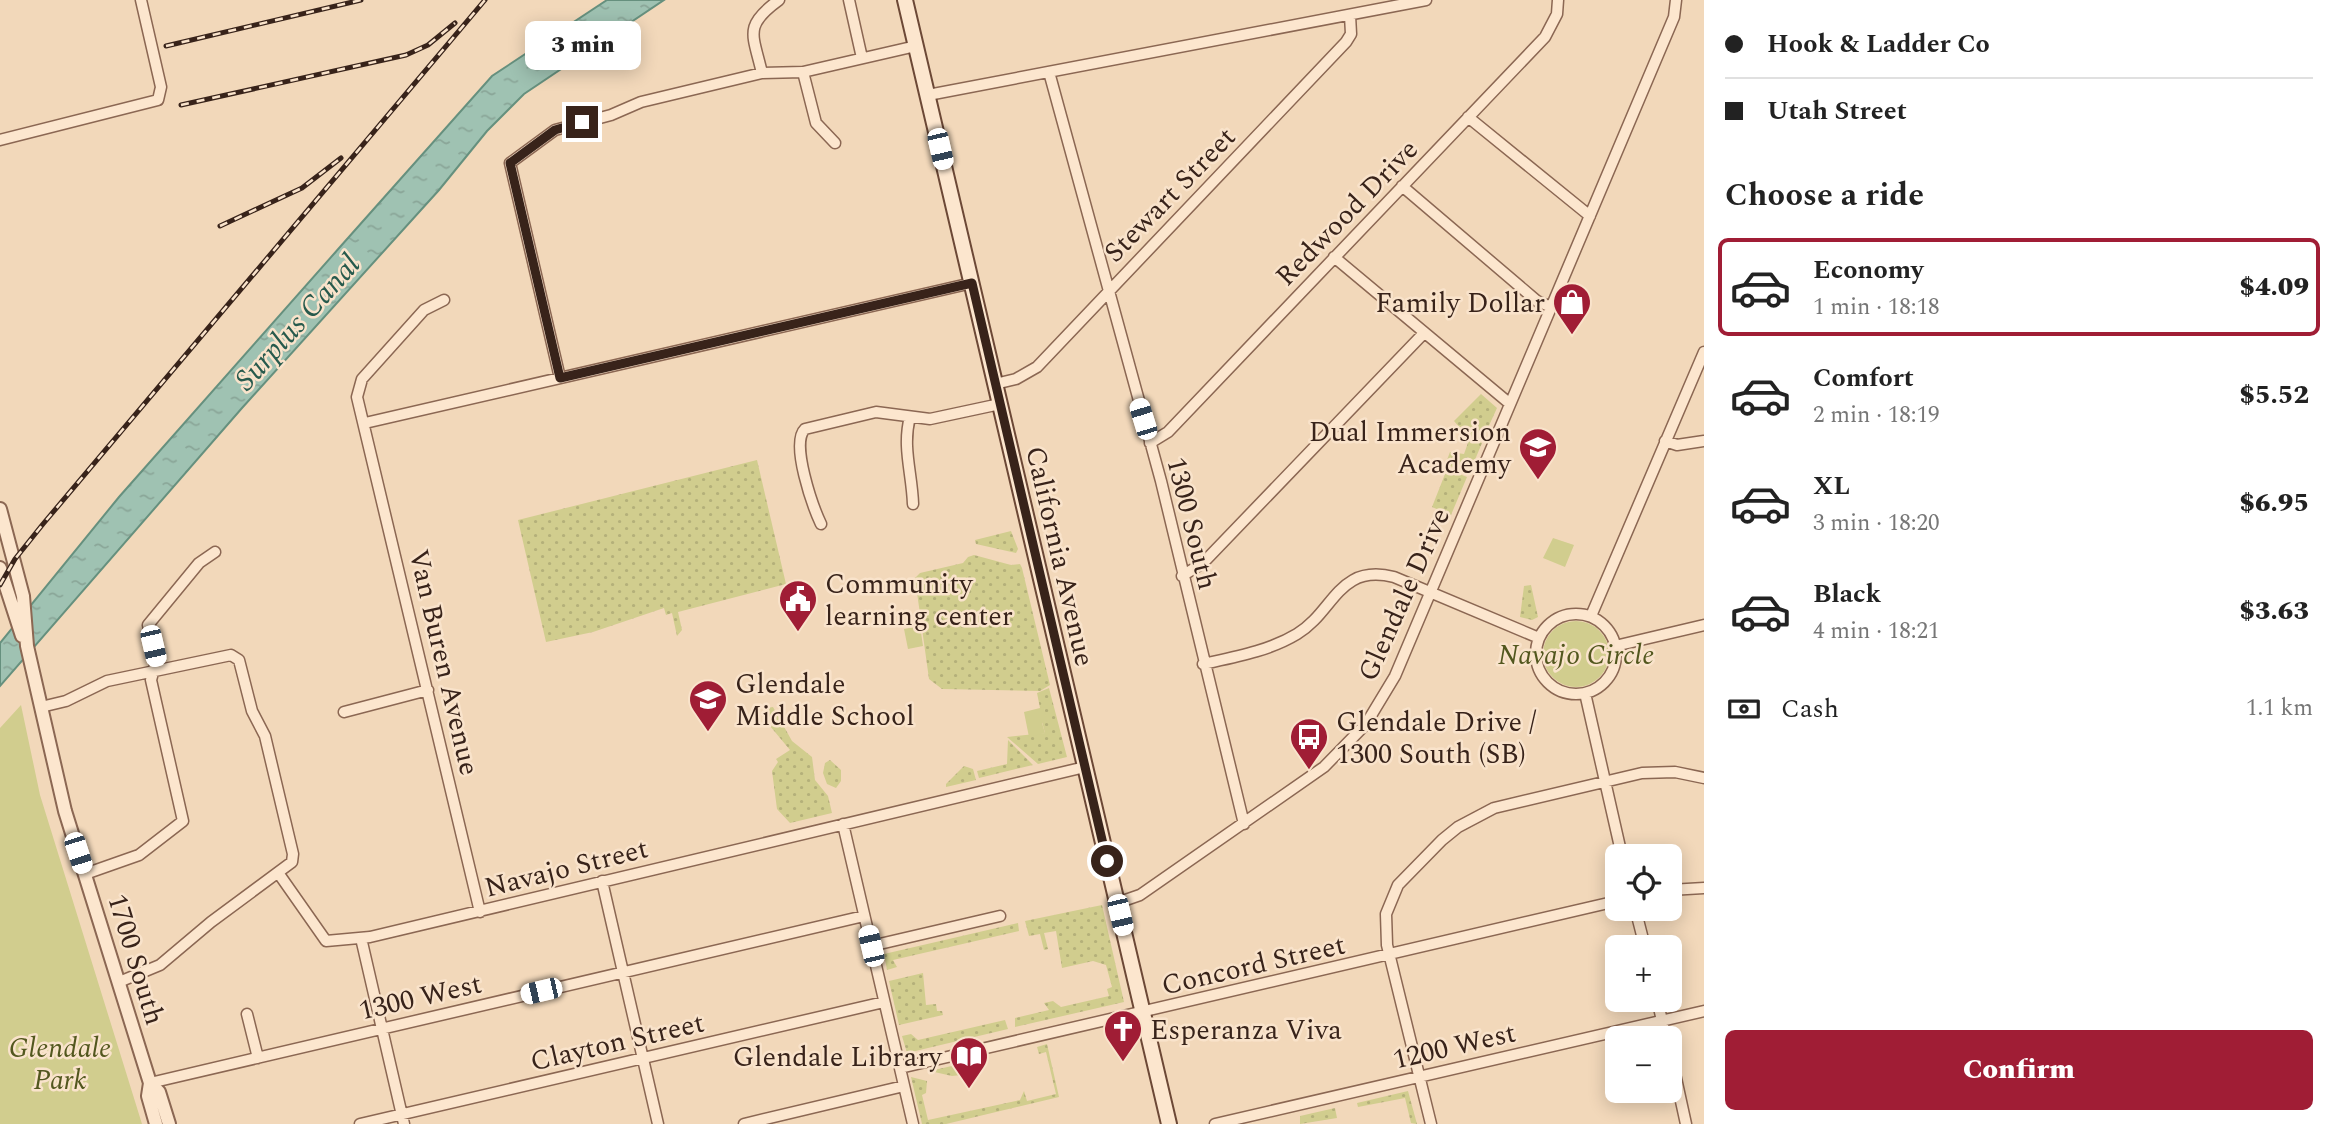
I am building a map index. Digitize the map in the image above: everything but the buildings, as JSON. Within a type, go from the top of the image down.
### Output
[{"type":"main road","name":"California Avenue","points":[[905,0],[1169,1124]]},
{"type":"street","points":[[0,140],[148,105],[160,97],[160,82],[141,0]]},
{"type":"street","points":[[762,73],[754,23],[779,0]]},
{"type":"street","points":[[849,0],[862,58]]},
{"type":"street","points":[[928,95],[1426,0]]},
{"type":"street","name":"Redwood Drive","points":[[1150,443],[1168,432],[1545,37],[1557,14],[1558,0]]},
{"type":"street","name":"Glendale Drive","points":[[1117,903],[1140,895],[1324,768],[1352,740],[1395,676],[1674,17],[1676,0]]},
{"type":"street","name":"Stewart Street","points":[[995,384],[1034,369],[1346,42],[1351,34],[1350,15]]},
{"type":"street","points":[[560,378],[510,163],[555,130],[611,115],[641,102],[762,73],[803,72],[916,46]]},
{"type":"street","points":[[803,72],[816,123],[835,143]]},
{"type":"street","name":"1300 South","points":[[1049,72],[1150,443],[1244,824]]},
{"type":"street","points":[[1468,117],[1590,216]]},
{"type":"street","points":[[1402,186],[1537,300],[1551,307]]},
{"type":"street","points":[[1334,257],[1509,403]]},
{"type":"street","points":[[365,423],[972,283]]},
{"type":"street","name":"Van Buren Avenue","points":[[444,300],[424,310],[362,379],[357,397],[480,912]]},
{"type":"street","points":[[1182,576],[1203,564],[1424,333]]},
{"type":"street","points":[[1591,617],[1704,352]]},
{"type":"street","points":[[821,524],[813,507],[804,470],[798,439],[800,433],[811,427],[876,412],[940,418],[1000,404]]},
{"type":"street","points":[[910,417],[905,448],[912,484],[912,504]]},
{"type":"street","points":[[1665,441],[1677,445],[1704,441]]},
{"type":"street","name":"1700 South","points":[[0,509],[23,596],[27,646],[65,811],[150,1083],[148,1096],[156,1124]]},
{"type":"street","points":[[85,874],[139,855],[183,821],[151,680],[156,662],[149,620],[199,563],[215,552]]},
{"type":"street","name":"1700 South","points":[[0,568],[12,611],[27,646]]},
{"type":"street","points":[[1203,664],[1269,648],[1298,634],[1343,586],[1358,577],[1386,575],[1539,638]]},
{"type":"street","points":[[1563,615],[1591,617],[1608,629],[1615,646],[1611,674],[1597,688],[1585,693],[1564,693],[1545,681],[1536,660],[1539,638],[1546,627],[1563,615]]},
{"type":"street","points":[[1615,646],[1704,625]]},
{"type":"street","points":[[41,707],[73,698],[101,683],[225,655],[239,660],[252,711],[265,736],[293,854],[292,862],[211,922],[160,965],[119,982]]},
{"type":"street","points":[[344,712],[428,690]]},
{"type":"street","points":[[1585,693],[1619,844]]},
{"type":"street","name":"Navajo Street","points":[[279,874],[326,941],[361,938],[1085,767]]},
{"type":"street","points":[[1431,1124],[1385,928],[1389,901],[1398,885],[1458,827],[1494,808],[1605,780],[1659,772],[1704,778]]},
{"type":"street","points":[[843,824],[913,1124]]},
{"type":"street","points":[[602,881],[658,1124]]},
{"type":"street","points":[[1682,889],[1704,888]]},
{"type":"street","name":"Concord Street","points":[[900,1068],[1605,904]]},
{"type":"street","name":"1300 West","points":[[150,1083],[864,916]]},
{"type":"street","points":[[871,946],[1000,916]]},
{"type":"street","points":[[361,938],[403,1119]]},
{"type":"street","name":"Clayton Street","points":[[360,1124],[403,1119],[643,1058],[884,1002]]},
{"type":"street","name":"1200 West","points":[[1215,1124],[1704,1011]]},
{"type":"street","points":[[1660,1012],[1663,1026]]},
{"type":"street","points":[[247,1014],[258,1058]]},
{"type":"street","name":"1700 South","points":[[150,1083],[159,1092],[169,1124]]},
{"type":"street","points":[[744,1124],[904,1086]]},
{"type":"street","points":[[1681,1103],[1686,1124]]},
{"type":"green space","points":[[1481,394],[1497,408],[1482,441],[1465,434],[1454,421]]},
{"type":"green space","points":[[1463,435],[1482,443],[1469,474],[1450,466],[1447,460],[1450,452],[1464,454],[1469,440]]},
{"type":"green space","points":[[757,460],[786,584],[678,612],[682,630],[677,636],[672,613],[666,615],[664,608],[593,632],[546,642],[518,520]]},
{"type":"green space","points":[[1447,469],[1467,477],[1451,515],[1432,507]]},
{"type":"green space","points":[[1011,531],[1018,549],[1016,553],[976,544],[975,540]]},
{"type":"green space","points":[[1553,538],[1574,545],[1565,567],[1543,558]]},
{"type":"green space","points":[[974,555],[1011,565],[1020,564],[1022,568],[1050,685],[1040,691],[942,689],[929,679],[915,578],[920,573],[963,563]]},
{"type":"green space","points":[[1531,585],[1538,617],[1532,620],[1520,617],[1524,586]]},
{"type":"green space","name":"Navajo Circle","points":[[1569,621],[1583,621],[1595,626],[1604,635],[1609,654],[1607,667],[1600,678],[1583,687],[1569,687],[1557,682],[1548,673],[1543,661],[1543,647],[1548,635],[1557,626]]},
{"type":"green space","points":[[920,626],[923,646],[908,649],[904,629]]},
{"type":"green space","points":[[1049,688],[1067,757],[1038,764],[1007,737],[1045,733],[1042,722],[1046,721],[1044,708],[1040,708],[1037,693]]},
{"type":"green space","name":"Glendale Park","points":[[21,705],[40,795],[142,1124],[0,1124],[0,728]]},
{"type":"green space","points":[[773,707],[792,741],[812,757],[815,780],[828,796],[832,813],[790,823],[777,809],[772,771],[778,762],[776,759],[790,750],[770,726],[766,708]]},
{"type":"green space","points":[[1044,707],[1047,721],[1042,723],[1045,733],[1029,737],[1024,712]]},
{"type":"green space","points":[[1008,740],[1033,765],[979,778],[977,771],[1007,764]]},
{"type":"green space","points":[[830,760],[841,770],[841,781],[836,788],[827,784],[823,773],[825,763]]},
{"type":"green space","points":[[964,766],[973,769],[976,780],[946,787],[946,784]]},
{"type":"green space","points":[[1102,905],[1124,1002],[1015,1027],[1015,1018],[1049,1010],[1044,1003],[1053,1001],[1061,1007],[1109,996],[1107,989],[1112,987],[1106,965],[1093,961],[1062,968],[1056,931],[1044,933],[1048,949],[1044,950],[1040,934],[1029,936],[1025,921]]},
{"type":"green space","points":[[1018,923],[1019,931],[893,960],[897,967],[887,970],[884,954]]},
{"type":"green space","points":[[923,973],[926,1005],[936,1004],[937,1011],[942,1011],[943,1015],[899,1025],[889,981]]},
{"type":"green space","points":[[1005,1020],[1008,1029],[907,1053],[902,1036],[911,1034],[918,1040]]},
{"type":"green space","points":[[1047,1044],[1059,1097],[946,1124],[922,1124],[911,1077],[927,1081],[926,1093],[922,1095],[928,1120],[1020,1100],[1024,1091],[1027,1101],[1056,1094],[1046,1052],[1039,1054],[1037,1047]]},
{"type":"green space","points":[[969,1062],[971,1074],[952,1076],[930,1071]]},
{"type":"green space","points":[[1408,1091],[1417,1124],[1411,1123],[1405,1098],[1358,1107],[1357,1103]]},
{"type":"green space","points":[[1335,1108],[1337,1118],[1300,1124],[1300,1116]]},
{"type":"water","name":"Surplus Canal","points":[[607,0],[664,0],[524,94],[487,131],[439,190],[242,408],[0,686],[0,643],[119,497],[340,247],[492,76]]},
{"type":"railway","points":[[166,46],[361,0]]},
{"type":"railway","points":[[0,585],[15,559],[43,524],[485,0]]},
{"type":"railway","points":[[181,105],[406,55],[428,45],[455,23]]},
{"type":"railway","points":[[220,226],[302,188],[341,158]]},
{"type":"place","name":"Family Dollar","points":[[1572,336]]},
{"type":"place","name":"Dual Immersion Academy","points":[[1538,481]]},
{"type":"place","name":"Community learning center","points":[[798,633]]},
{"type":"place","name":"Glendale Middle School","points":[[708,733]]},
{"type":"place","name":"Glendale Drive / 1300 South (SB)","points":[[1309,771]]},
{"type":"place","name":"Esperanza Viva","points":[[1123,1063]]},
{"type":"place","name":"Glendale Library","points":[[969,1090]]},
{"type":"route","points":[[582,122],[555,130],[510,163],[560,378],[972,283],[1107,861]]}]
